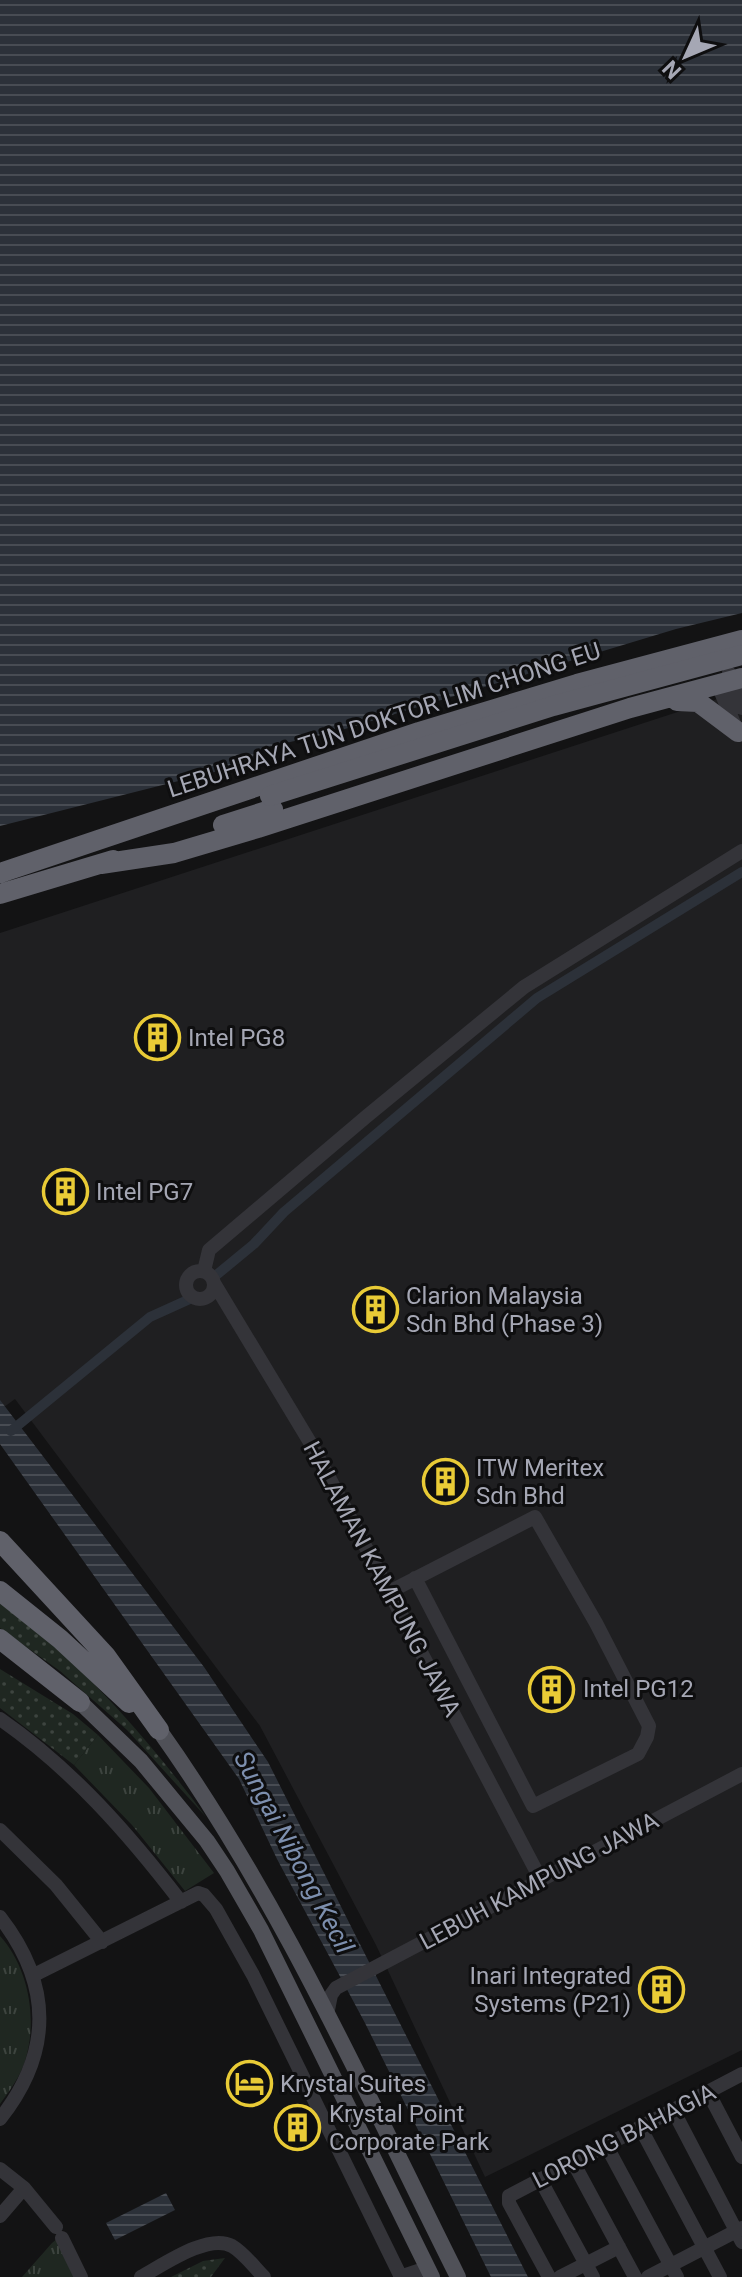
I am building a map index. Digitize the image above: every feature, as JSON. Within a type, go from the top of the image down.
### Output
[{"type":"highway","name":"LEBUHRAYA TUN DOKTOR LIM CHONG EU","points":[[101,864],[174,853],[630,708],[732,668],[742,640]]},
{"type":"highway","points":[[271,802],[732,668],[742,648]]},
{"type":"highway","name":"LEBUHRAYA TUN DOKTOR LIM CHONG EU","points":[[44,860],[219,798],[478,714],[732,668]]},
{"type":"highway","points":[[630,708],[683,700],[698,702],[740,736]]},
{"type":"highway","points":[[0,859],[193,798],[219,798]]},
{"type":"highway","name":"LEBUHRAYA TUN DOKTOR LIM CHONG EU","points":[[0,873],[271,802]]},
{"type":"highway","name":"LEBUHRAYA TUN DOKTOR LIM CHONG EU","points":[[0,894],[101,864],[271,802]]},
{"type":"highway","points":[[0,1541],[106,1656],[159,1730]]},
{"type":"highway","points":[[0,1591],[60,1639],[159,1730]]},
{"type":"highway","points":[[0,1639],[80,1702]]},
{"type":"highway","points":[[0,1653],[80,1702]]},
{"type":"main road","points":[[80,1702],[141,1761],[207,1841],[261,1930],[430,2273]]},
{"type":"main road","points":[[159,1730],[193,1777],[253,1875],[302,1965],[458,2277]]},
{"type":"street","points":[[732,668],[742,708]]},
{"type":"street","points":[[732,668],[740,736]]},
{"type":"street","points":[[204,1271],[209,1250],[524,987],[742,851]]},
{"type":"street","points":[[194,1271],[204,1271],[209,1273],[214,1283],[213,1290],[207,1297],[195,1298],[186,1286],[188,1277],[194,1271]]},
{"type":"street","name":"HALAMAN KAMPUNG JAWA","points":[[214,1283],[314,1449],[541,1880]]},
{"type":"street","points":[[389,1592],[415,1578],[535,1517],[609,1647],[649,1726],[638,1754],[533,1806],[415,1578]]},
{"type":"street","points":[[0,1719],[76,1780],[115,1819],[181,1902]]},
{"type":"street","name":"LEBUH KAMPUNG JAWA","points":[[339,1987],[742,1774]]},
{"type":"street","points":[[0,1830],[56,1885],[102,1942]]},
{"type":"street","points":[[34,1975],[201,1893],[216,1909],[235,1939],[401,2277],[430,2273]]},
{"type":"street","points":[[0,1917],[20,1943],[34,1975],[40,2038],[22,2089],[0,2119]]},
{"type":"street","points":[[302,1965],[316,1978],[339,1987],[331,1995],[327,2015]]},
{"type":"street","points":[[306,2084],[331,2072]]},
{"type":"street","name":"LORONG BAHAGIA","points":[[549,2277],[509,2196],[741,2076]]},
{"type":"street","points":[[708,2092],[742,2157]]},
{"type":"street","points":[[648,2277],[674,2271],[705,2248],[740,2234],[673,2110]]},
{"type":"street","points":[[640,2127],[720,2277]]},
{"type":"street","points":[[606,2145],[674,2271]]},
{"type":"street","points":[[573,2162],[635,2277]]},
{"type":"street","points":[[0,2169],[24,2188],[59,2233],[81,2277]]},
{"type":"street","points":[[540,2179],[589,2270]]},
{"type":"street","points":[[0,2216],[24,2188]]},
{"type":"street","points":[[141,2277],[201,2245],[213,2243],[233,2247],[264,2277]]},
{"type":"street","points":[[560,2277],[589,2270],[619,2247]]},
{"type":"shaded area","points":[[742,691],[742,2050],[485,2177],[376,1945],[260,1726],[15,1399],[0,1410],[0,933]]},
{"type":"green space","points":[[0,1601],[58,1649],[111,1702],[206,1817],[127,1730],[60,1671],[0,1628]]},
{"type":"green space","points":[[0,1669],[73,1714],[98,1735],[74,1765],[0,1708]]},
{"type":"green space","points":[[98,1735],[149,1788],[214,1873],[185,1891],[132,1825],[74,1765]]},
{"type":"green space","points":[[0,1936],[18,1963],[24,1979],[31,2029],[23,2067],[0,2104]]},
{"type":"green space","points":[[57,2239],[76,2277],[22,2277],[52,2243]]},
{"type":"green space","points":[[225,2258],[211,2277],[171,2277],[203,2261]]},
{"type":"water","points":[[0,0],[742,0],[742,613],[676,629],[335,732],[263,748],[250,763],[0,826]]},
{"type":"water","name":"Sungai Nibong Kecil","points":[[0,1400],[204,1667],[268,1762],[528,2277],[491,2277],[239,1779],[0,1444]]},
{"type":"water","points":[[166,2193],[175,2210],[115,2240],[106,2223]]},
{"type":"waterway","points":[[214,1277],[254,1244],[284,1212],[537,998],[742,872]]},
{"type":"waterway","points":[[11,1431],[150,1317],[192,1298]]},
{"type":"place","name":"Intel PG8","points":[[157,1038]]},
{"type":"place","name":"Intel PG7","points":[[65,1192]]},
{"type":"place","name":"Clarion Malaysia Sdn Bhd (Phase 3)","points":[[375,1310]]},
{"type":"place","name":"ITW Meritex Sdn Bhd","points":[[445,1482]]},
{"type":"place","name":"Intel PG12","points":[[552,1689]]},
{"type":"place","name":"Inari Integrated Systems (P21)","points":[[662,1990]]},
{"type":"place","name":"Krystal Suites","points":[[249,2084]]},
{"type":"place","name":"Krystal Point Corporate Park","points":[[298,2128]]}]
